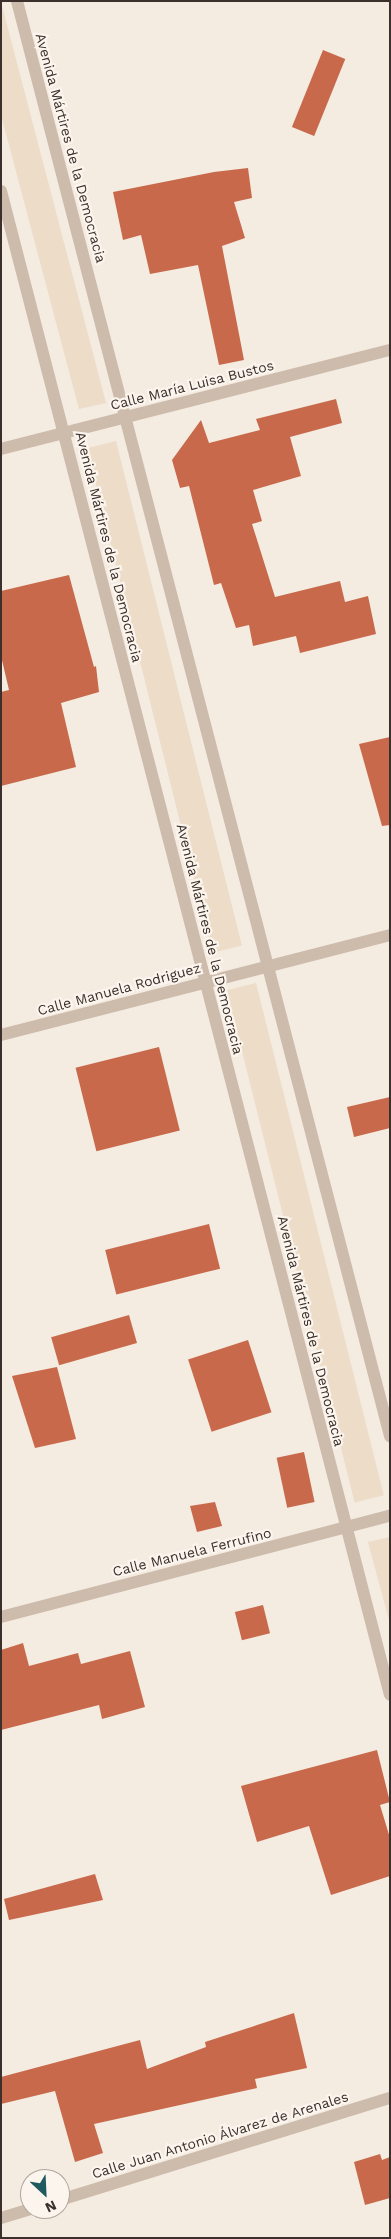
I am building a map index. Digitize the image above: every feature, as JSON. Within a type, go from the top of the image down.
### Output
[{"type":"street","name":"Avenida Mártires de la Democracia","points":[[17,1],[390,1436]]},
{"type":"street","name":"Avenida Mártires de la Democracia","points":[[1,191],[390,1695]]},
{"type":"street","name":"Calle María Luisa Bustos","points":[[1,449],[390,350]]},
{"type":"street","name":"Calle Manuela Rodriguez","points":[[1,1035],[390,936]]},
{"type":"street","name":"Calle Manuela Ferrufino","points":[[1,1617],[390,1516]]},
{"type":"street","name":"Calle Juan Antonio Álvarez de Arenales","points":[[70,2197],[390,2098]]},
{"type":"street","points":[[1,2218],[20,2212]]},
{"type":"shaded area","points":[[1,2],[106,403],[79,409],[1,115]]},
{"type":"shaded area","points":[[116,441],[242,946],[213,953],[87,448]]},
{"type":"shaded area","points":[[256,983],[384,1495],[355,1503],[227,990]]},
{"type":"shaded area","points":[[390,1537],[390,1624],[368,1542]]},
{"type":"building","points":[[323,50],[345,59],[314,136],[292,127]]},
{"type":"building","points":[[248,168],[252,198],[234,202],[245,238],[222,246],[244,360],[219,365],[198,265],[150,274],[141,235],[123,240],[113,192],[214,172]]},
{"type":"building","points":[[336,399],[342,423],[290,437],[301,476],[253,490],[262,521],[252,524],[275,597],[340,581],[345,602],[368,596],[376,634],[300,653],[296,636],[253,646],[249,625],[236,628],[221,583],[214,585],[189,486],[180,488],[172,460],[201,420],[209,443],[260,430],[256,419]]},
{"type":"building","points":[[69,575],[94,667],[96,666],[99,692],[61,703],[76,767],[1,786],[1,692],[9,690],[1,656],[1,591]]},
{"type":"building","points":[[390,737],[390,825],[382,826],[359,744]]},
{"type":"building","points":[[159,1047],[180,1130],[96,1151],[76,1068]]},
{"type":"building","points":[[390,1097],[390,1128],[354,1137],[347,1107]]},
{"type":"building","points":[[209,1224],[220,1269],[116,1295],[105,1250]]},
{"type":"building","points":[[129,1315],[137,1343],[59,1365],[51,1337]]},
{"type":"building","points":[[248,1340],[271,1412],[212,1432],[188,1359]]},
{"type":"building","points":[[57,1367],[76,1439],[35,1448],[12,1376]]},
{"type":"building","points":[[304,1452],[315,1502],[287,1508],[277,1458]]},
{"type":"building","points":[[215,1502],[222,1526],[197,1532],[190,1506]]},
{"type":"building","points":[[263,1605],[270,1633],[242,1640],[235,1612]]},
{"type":"building","points":[[23,1643],[29,1666],[78,1653],[81,1664],[130,1651],[145,1707],[102,1719],[99,1705],[1,1730],[1,1650]]},
{"type":"building","points":[[377,1750],[390,1802],[380,1805],[390,1838],[390,1876],[331,1895],[309,1826],[257,1842],[241,1786]]},
{"type":"building","points":[[95,1874],[103,1900],[9,1920],[4,1899]]},
{"type":"building","points":[[294,2013],[307,2068],[255,2079],[257,2088],[94,2124],[103,2153],[75,2162],[55,2091],[1,2104],[1,2077],[140,2040],[147,2069],[206,2047],[205,2042]]},
{"type":"building","points":[[380,2154],[382,2160],[390,2157],[390,2198],[365,2205],[354,2162]]}]
